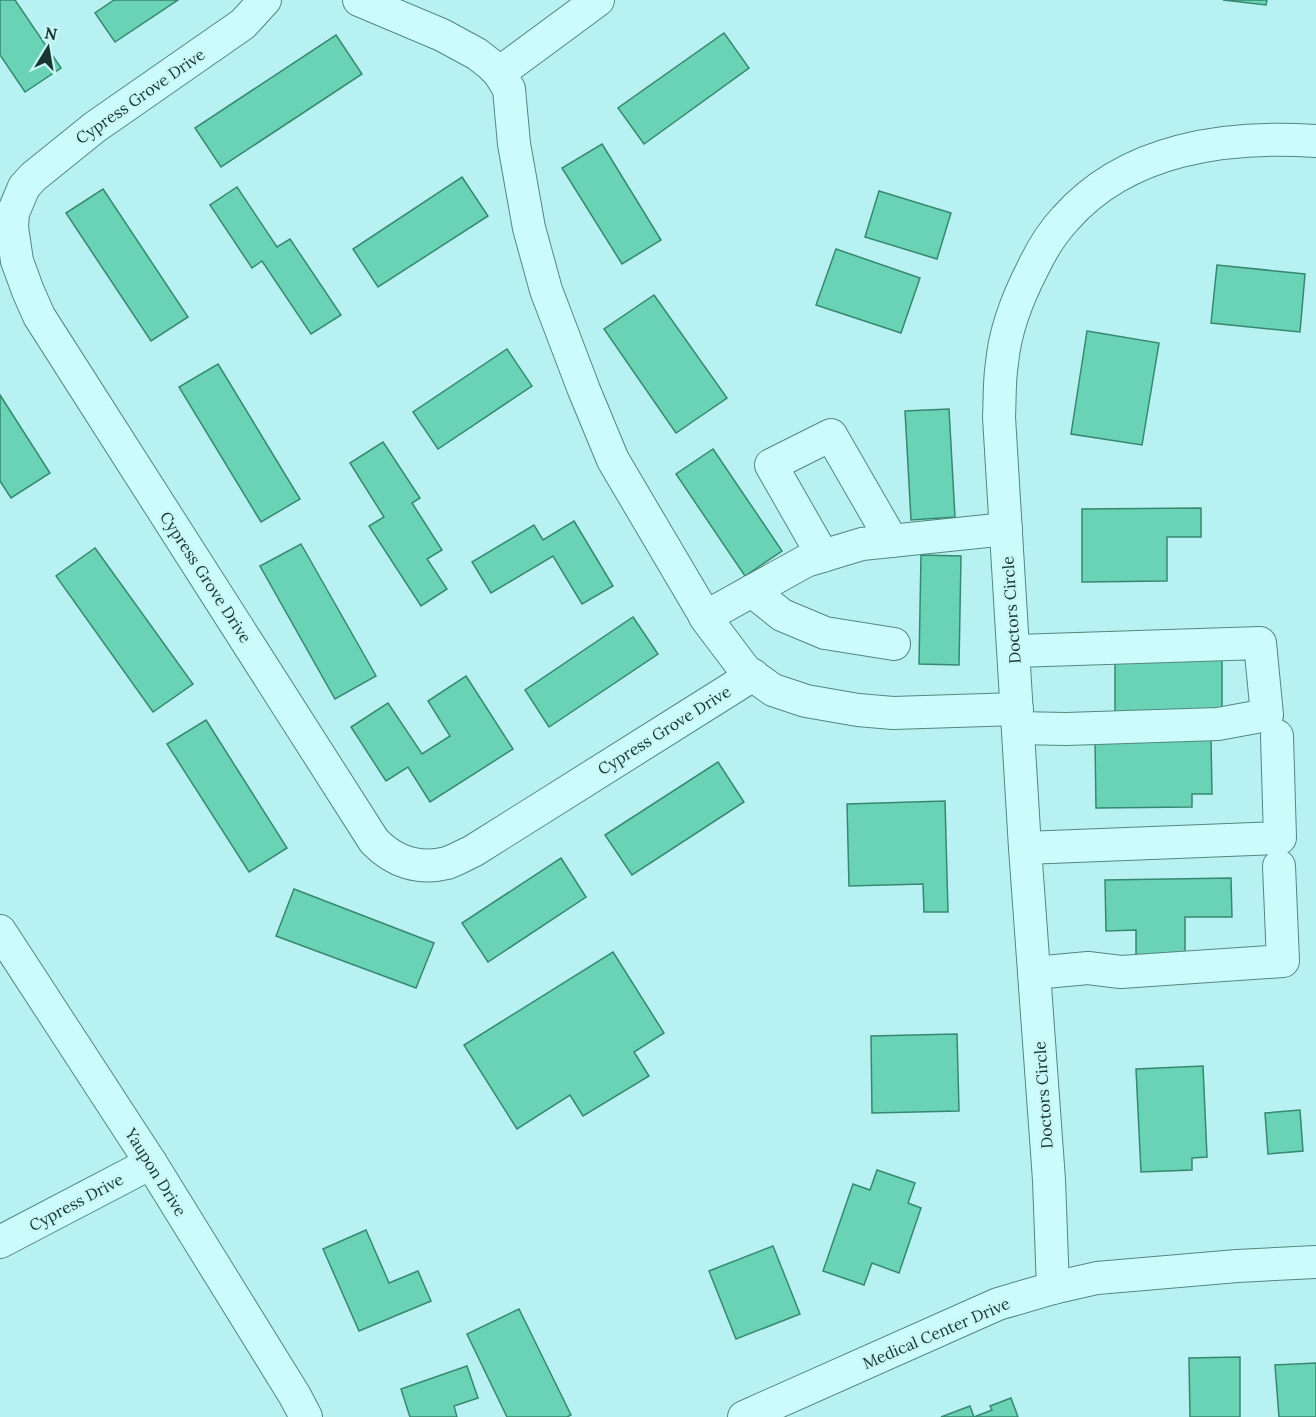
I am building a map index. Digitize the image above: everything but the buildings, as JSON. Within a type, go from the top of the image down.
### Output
[{"type":"street","name":"Cypress Grove Drive","points":[[265,0],[243,24],[94,127],[33,177],[24,188],[13,213],[12,227],[17,261],[39,316],[374,841],[385,852],[415,865],[449,862],[473,851],[753,675]]},
{"type":"street","name":"Cypress Grove Drive","points":[[359,0],[442,35],[477,54],[492,65],[509,89],[514,144],[529,228],[546,290],[584,390],[613,460],[705,617],[745,669],[773,690],[806,701],[858,710],[893,713],[1018,719],[1066,729],[1218,724],[1267,715],[1260,644],[1014,651]]},
{"type":"street","points":[[499,73],[598,0]]},
{"type":"street","name":"Doctors Circle","points":[[1053,1288],[1049,1180],[1025,848],[999,417],[1002,362],[1010,326],[1023,287],[1041,252],[1065,219],[1094,192],[1120,175],[1170,153],[1217,143],[1259,140],[1316,141]]},
{"type":"street","points":[[823,556],[771,465],[831,435],[892,541]]},
{"type":"street","points":[[705,617],[806,561],[862,544],[1006,529]]},
{"type":"street","points":[[752,591],[782,615],[825,633],[894,644]]},
{"type":"street","points":[[1025,848],[1280,838],[1277,736]]},
{"type":"street","points":[[1034,973],[1088,968],[1121,972],[1283,961],[1278,866]]},
{"type":"street","name":"Yaupon Drive","points":[[0,931],[152,1163],[306,1417]]},
{"type":"street","name":"Cypress Drive","points":[[0,1242],[152,1163]]},
{"type":"street","name":"Medical Center Drive","points":[[744,1417],[998,1304],[1053,1288],[1097,1278],[1316,1262]]}]
